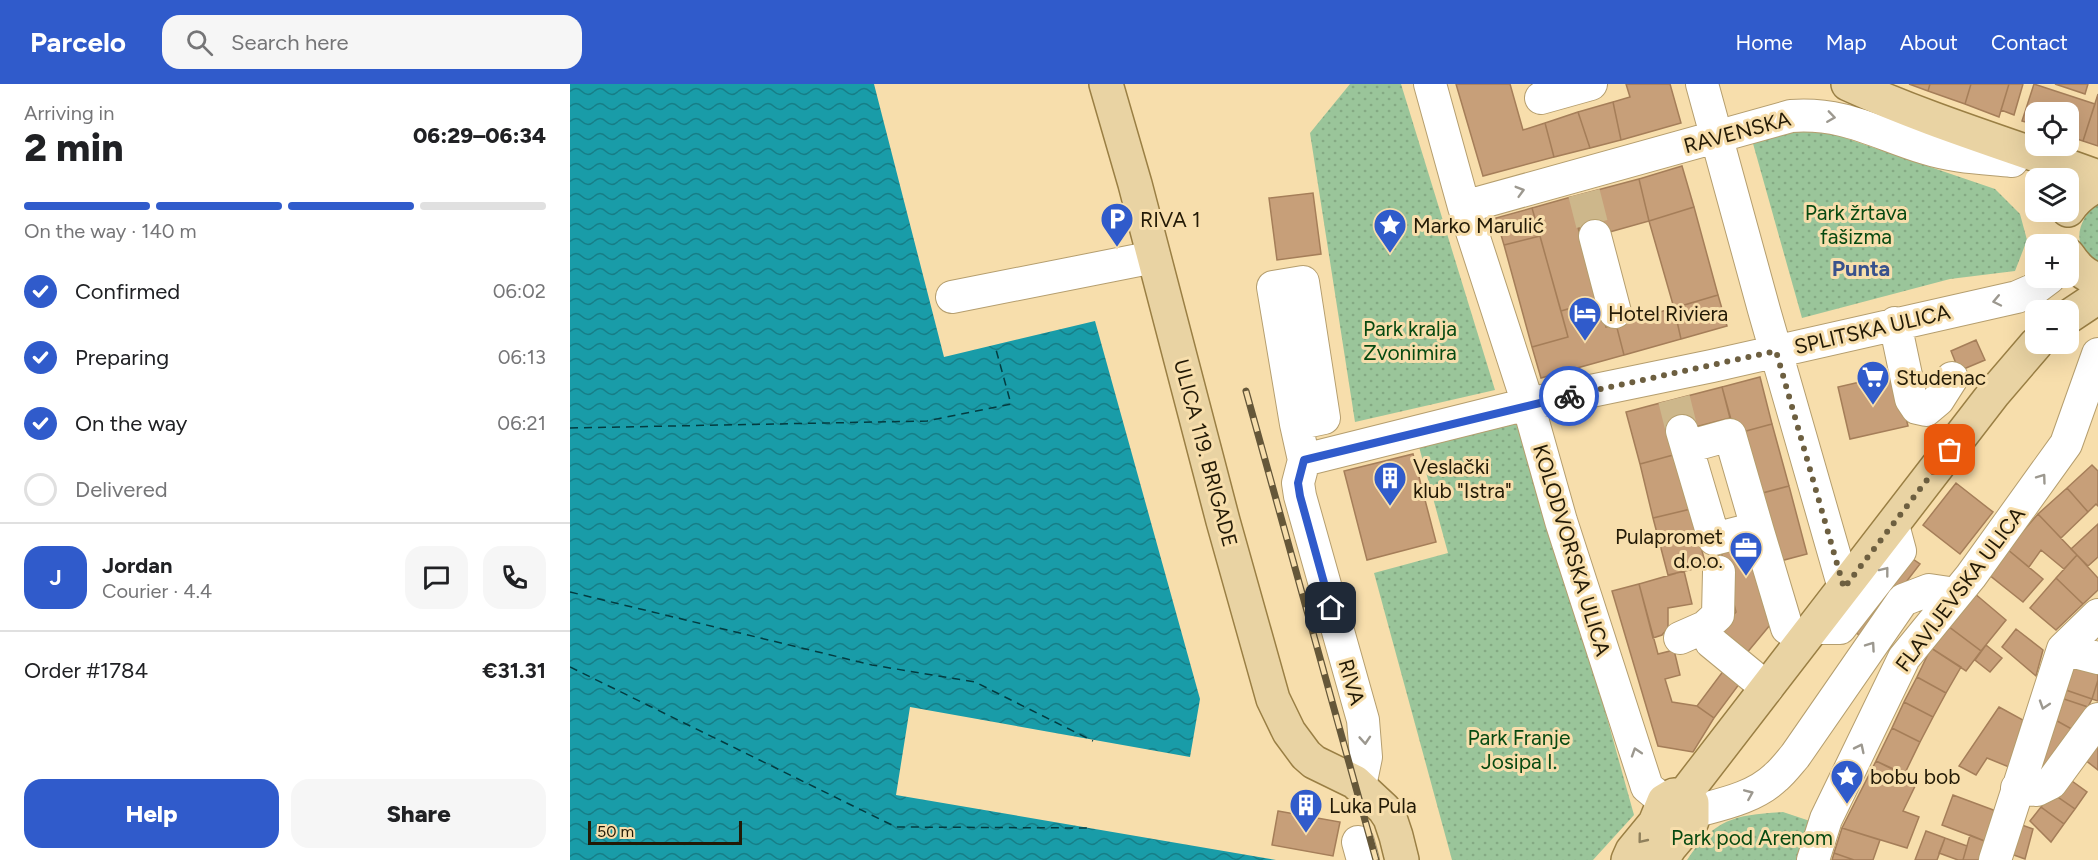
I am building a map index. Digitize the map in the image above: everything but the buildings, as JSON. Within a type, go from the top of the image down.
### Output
[{"type":"main road","name":"ULICA 119. BRIGADE","points":[[1106,84],[1273,699],[1289,732],[1306,755],[1314,762],[1360,786]]},
{"type":"main road","points":[[1848,84],[1891,104],[1962,131],[2004,143],[2098,177]]},
{"type":"main road","points":[[1962,131],[2024,171]]},
{"type":"main road","points":[[2098,185],[2084,192],[2074,201],[2065,227],[2075,266],[2088,277],[2098,280]]},
{"type":"main road","points":[[2079,310],[2098,297]]},
{"type":"main road","points":[[1628,860],[1632,851],[1655,824],[1680,803],[1994,393],[2027,354]]},
{"type":"main road","points":[[1360,786],[1390,818],[1402,860]]},
{"type":"main road","points":[[1662,860],[1692,821],[1680,803]]},
{"type":"street","name":"KOLODVORSKA ULICA","points":[[1430,84],[1464,207],[1528,404],[1561,521],[1647,787],[1680,803]]},
{"type":"street","points":[[1541,98],[1591,84]]},
{"type":"street","points":[[1702,84],[1844,588]]},
{"type":"street","name":"RAVENSKA","points":[[1464,207],[1581,184],[1717,136],[1791,116],[1827,116],[1843,119],[1927,149],[2024,171]]},
{"type":"street","points":[[1595,236],[1615,312]]},
{"type":"street","points":[[952,297],[1154,256]]},
{"type":"street","name":"SPLITSKA ULICA","points":[[1304,460],[1528,404],[1671,387],[1776,351],[2017,297],[2036,288]]},
{"type":"street","points":[[1895,323],[1911,399],[1917,408],[1926,410],[1938,400],[1952,378]]},
{"type":"street","points":[[2093,366],[2091,394],[2098,410]]},
{"type":"street","name":"FLAVIJEVSKA ULICA","points":[[1813,860],[1826,819],[1904,658],[1956,594],[2066,444],[2093,366]]},
{"type":"street","points":[[1296,424],[1304,460]]},
{"type":"street","points":[[1756,528],[1714,539],[1685,439],[1730,435],[1787,628],[1809,634],[1840,628],[1900,551],[1893,525]]},
{"type":"street","name":"RIVA","points":[[1304,460],[1298,483],[1300,496],[1363,720],[1366,757],[1360,786]]},
{"type":"street","points":[[1719,572],[1718,615],[1692,633],[1711,642],[1767,688]]},
{"type":"street","points":[[1680,803],[1741,798],[1760,790],[1776,777],[1795,756],[1902,600],[1929,590],[1956,594]]},
{"type":"street","points":[[1995,860],[2063,649],[2098,615]]},
{"type":"street","points":[[2063,649],[2098,658]]},
{"type":"street","points":[[2017,788],[2037,790],[2051,783],[2098,718]]},
{"type":"green space","name":"Park kralja Zvonimira","points":[[1350,84],[1401,84],[1495,390],[1355,422],[1310,133]]},
{"type":"green space","name":"Park žrtava fašizma","points":[[1813,127],[1995,189],[2020,214],[2025,234],[2025,245],[2015,271],[1950,279],[1802,318],[1752,140]]},
{"type":"green space","points":[[2098,204],[2098,264],[2086,255],[2079,234],[2083,220]]},
{"type":"green space","name":"Park Franje Josipa I.","points":[[1524,419],[1634,815],[1593,860],[1452,860],[1374,573],[1448,553],[1418,443]]},
{"type":"green space","name":"Park pod Arenom","points":[[1783,812],[1810,821],[1798,860],[1687,860],[1707,835],[1728,821],[1739,817]]},
{"type":"water","points":[[570,84],[874,84],[944,357],[1095,321],[1200,699],[1190,757],[910,707],[896,795],[1276,860],[570,860]]},
{"type":"ferry route","points":[[570,428],[927,421],[1011,404],[995,346]]},
{"type":"ferry route","points":[[570,592],[872,665],[975,682],[1093,741]]},
{"type":"ferry route","points":[[570,667],[896,827],[1088,828]]},
{"type":"tunnel","points":[[1584,193],[1595,236]]},
{"type":"tunnel","points":[[1674,399],[1682,431]]},
{"type":"railway","points":[[1246,391],[1376,860]]},
{"type":"way so far","points":[[1569,396],[1776,351],[1844,588],[1950,450]]},
{"type":"place","name":"RIVA 1","points":[[1117,248]]},
{"type":"place","name":"Marko Marulić","points":[[1390,254]]},
{"type":"place","name":"Hotel Riviera","points":[[1585,342]]},
{"type":"place","name":"Studenac","points":[[1873,406]]},
{"type":"place","name":"Veslački klub \"Istra\"","points":[[1390,507]]},
{"type":"place","name":"Pulapromet d.o.o.","points":[[1746,577]]},
{"type":"place","name":"bobu bob","points":[[1847,805]]},
{"type":"place","name":"Luka Pula","points":[[1306,834]]},
{"type":"district","name":"Punta","points":[[1861,268]]},
{"type":"route","points":[[1331,608],[1300,496],[1298,483],[1304,460],[1528,404],[1569,396]]}]
